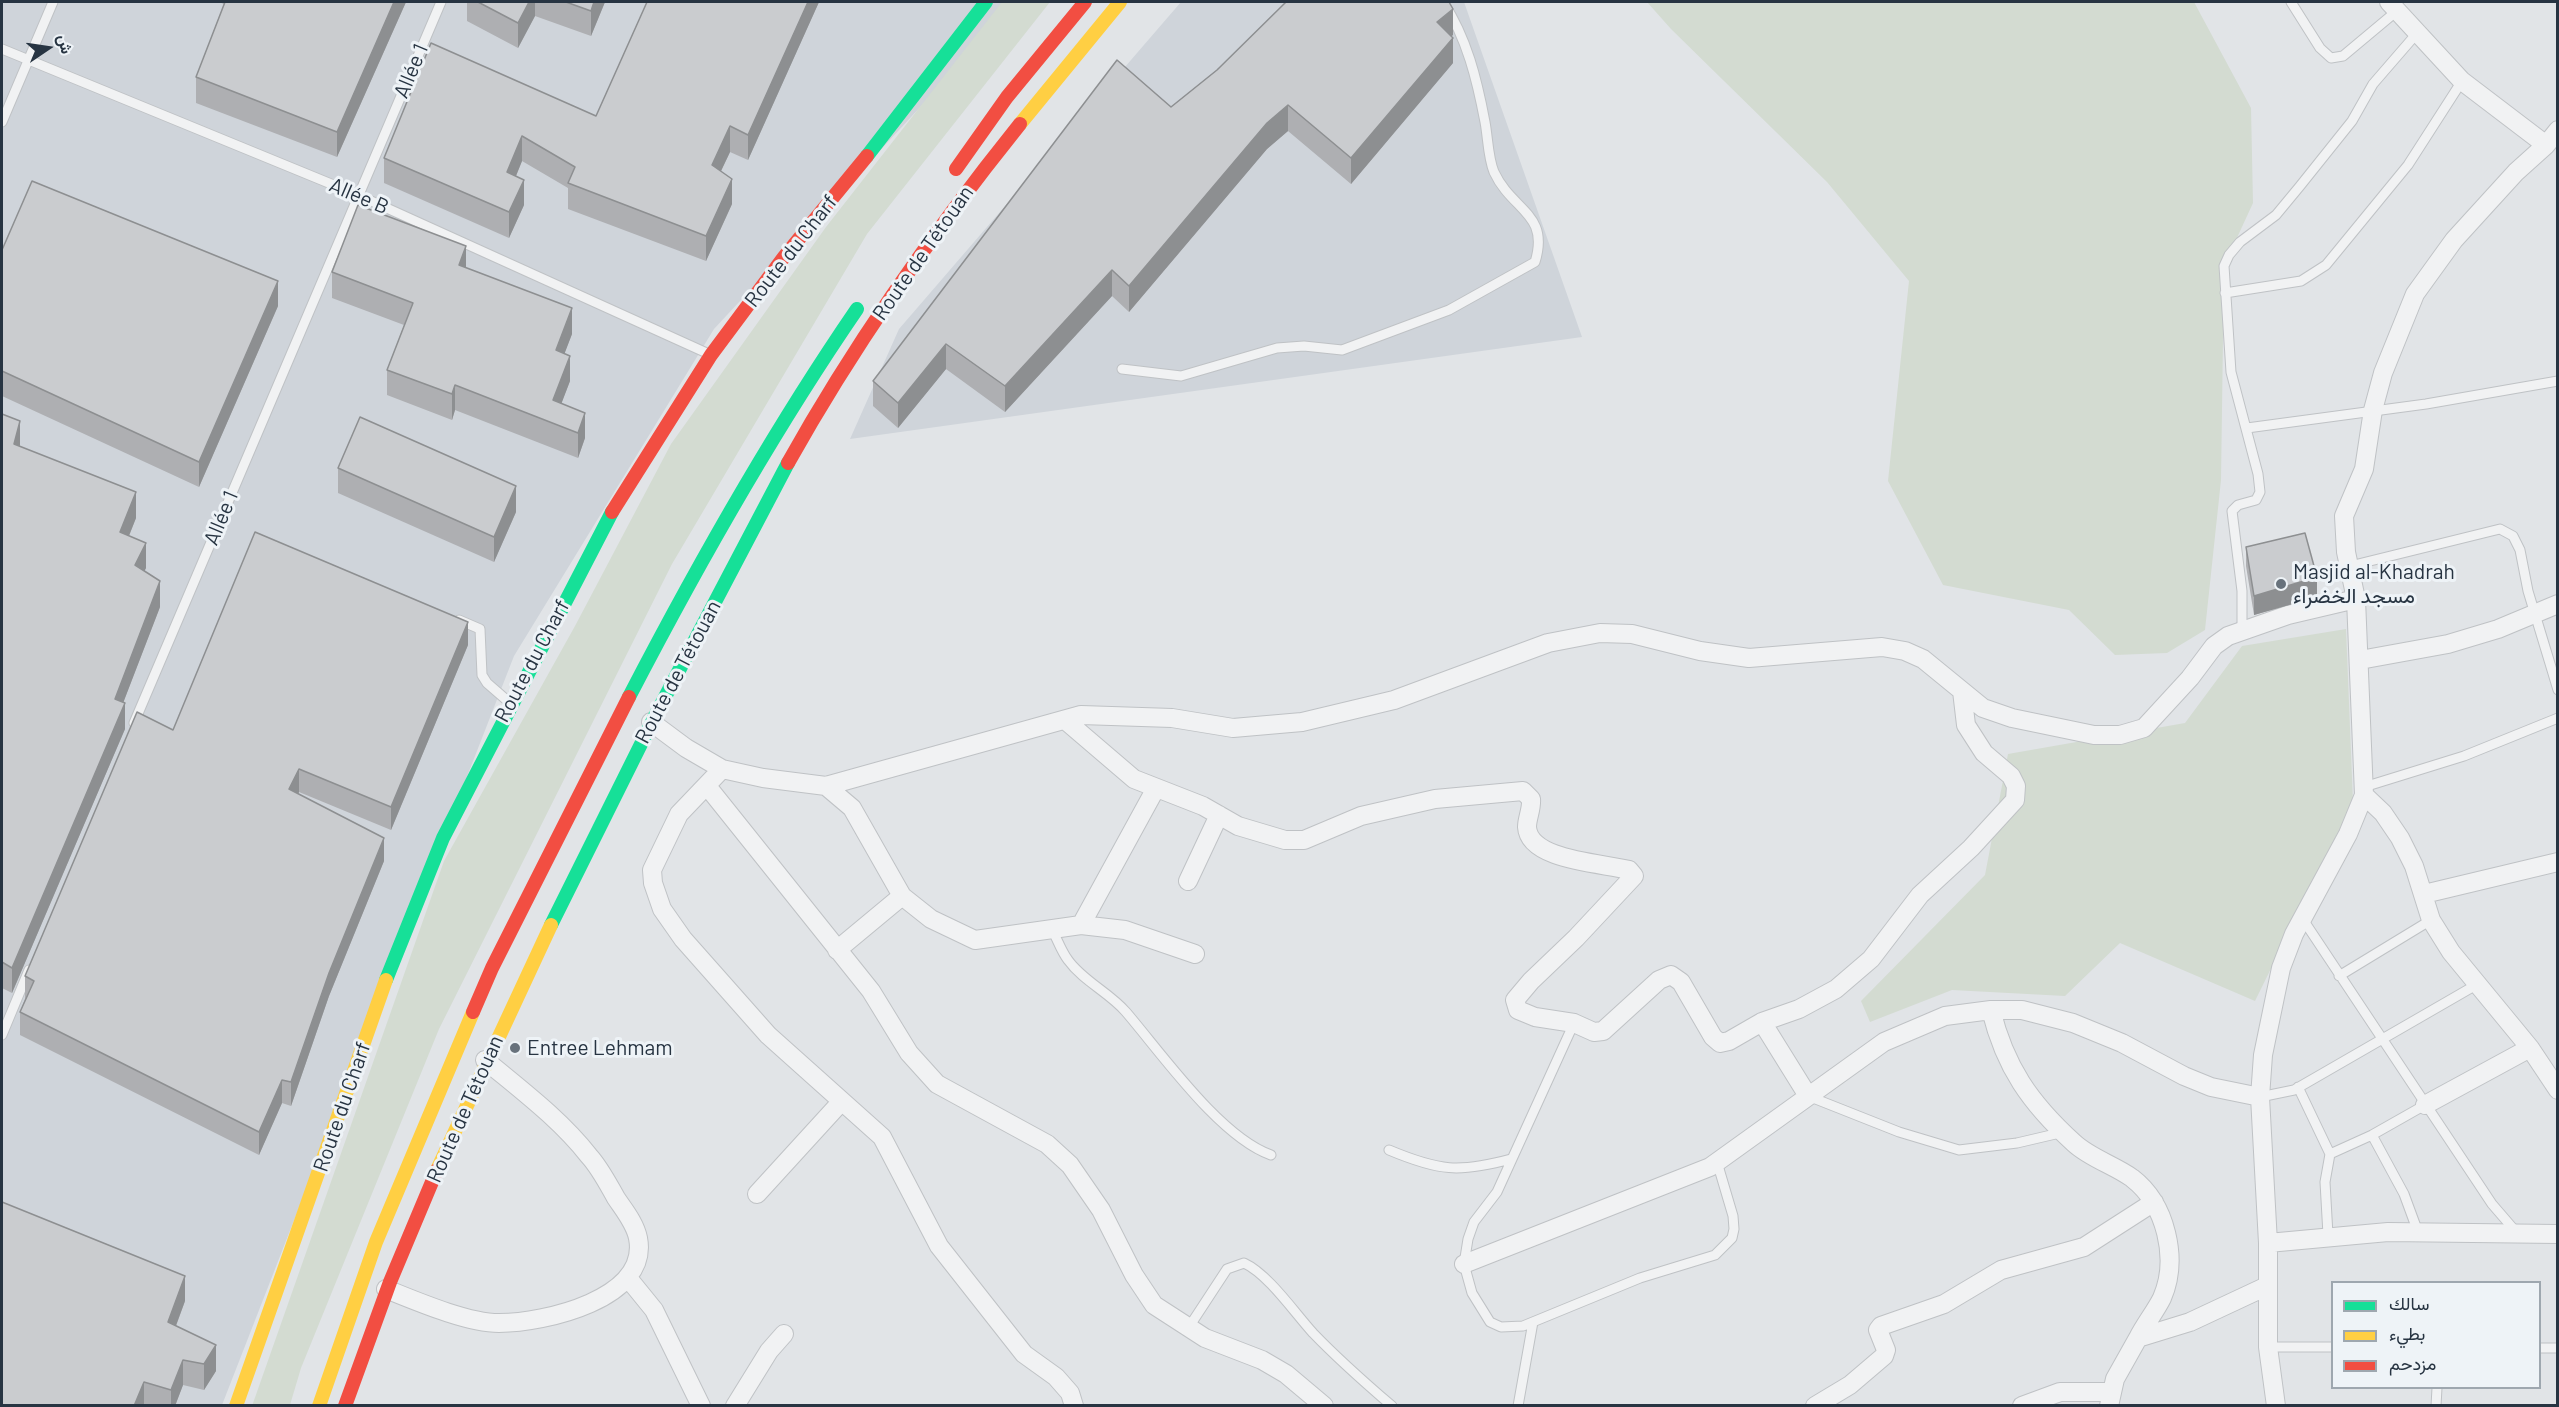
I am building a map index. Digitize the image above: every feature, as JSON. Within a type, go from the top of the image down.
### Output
[{"type":"main road","name":"Route du Charf","points":[[236,1406],[394,958],[443,838],[510,703],[601,530],[711,355],[784,256],[869,153],[986,2]]},
{"type":"main road","name":"Route de Tétouan","points":[[946,182],[1007,97],[1085,2]]},
{"type":"main road","name":"Route de Tétouan","points":[[345,1406],[386,1289],[486,1060],[651,722],[783,470],[877,318],[999,148],[1120,2]]},
{"type":"main road","name":"Route de Tétouan","points":[[319,1406],[376,1242],[492,968],[630,695],[758,462],[801,391],[865,297]]},
{"type":"street","points":[[2393,6],[2462,81],[2546,145]]},
{"type":"street","points":[[2276,1406],[2268,1347],[2268,1243],[2260,1097],[2263,1055],[2281,968],[2302,918],[2348,834],[2364,791],[2356,599],[2346,552],[2344,516],[2364,469],[2373,410],[2383,373],[2415,294],[2433,265],[2516,172],[2546,145],[2558,130]]},
{"type":"street","points":[[651,722],[686,748],[722,769],[763,778],[826,786],[1081,715],[1133,715],[1233,728],[1302,722],[1394,700],[1548,643],[1600,633],[1632,634],[1700,651],[1749,658],[1882,647],[1905,651],[1923,659],[1983,708],[2012,718],[2094,735],[2120,735],[2144,728],[2190,678],[2214,646],[2242,630],[2288,615],[2356,599]]},
{"type":"street","points":[[2360,660],[2448,644],[2498,628],[2558,604]]},
{"type":"street","points":[[1065,720],[1134,779],[1219,815],[1238,826],[1285,840],[1304,840],[1361,816],[1425,801],[1523,790],[1531,799],[1527,827],[1532,841],[1547,853],[1629,870],[1634,876],[1576,938],[1531,981],[1515,1000],[1515,1004],[1523,1013],[1574,1023],[1594,1032],[1603,1031],[1659,980],[1671,975],[1681,982],[1713,1037],[1720,1043],[1729,1041],[1762,1022],[1799,1009],[1836,989],[1871,959],[1920,895],[1971,848],[2015,800],[2016,786],[2011,776],[1984,753],[1966,725],[1962,692]]},
{"type":"street","points":[[722,769],[679,814],[652,870],[658,898],[683,939],[768,1035],[841,1102],[872,1125],[882,1137],[939,1246],[1024,1354],[1056,1377],[1070,1393],[1074,1406]]},
{"type":"street","points":[[707,786],[871,991],[909,1053],[937,1084],[1047,1144],[1070,1165],[1091,1194],[1134,1275],[1154,1305],[1205,1338],[1262,1360],[1286,1374],[1324,1406]]},
{"type":"street","points":[[826,786],[852,808],[902,896],[931,919],[975,940],[1081,925],[1125,930],[1195,954]]},
{"type":"street","points":[[1081,925],[1156,788]]},
{"type":"street","points":[[2364,791],[2384,813],[2400,838],[2424,894],[2431,920],[2476,985],[2530,1048],[2558,1090]]},
{"type":"street","points":[[1188,881],[1219,815]]},
{"type":"street","points":[[2424,894],[2558,862]]},
{"type":"street","points":[[837,950],[902,896]]},
{"type":"street","points":[[1464,1264],[1608,1209],[1716,1162],[1884,1042],[1945,1016],[1991,1010],[2022,1010],[2073,1023],[2122,1043],[2184,1076],[2211,1087],[2260,1097]]},
{"type":"street","points":[[1991,1010],[1997,1036],[2013,1073],[2035,1104],[2075,1144],[2132,1178],[2154,1202],[2162,1216],[2168,1275],[2162,1298],[2123,1361],[2110,1399],[2060,1392],[2022,1406]]},
{"type":"street","points":[[1762,1022],[1808,1096]]},
{"type":"street","points":[[2425,1105],[2530,1048]]},
{"type":"street","points":[[386,1289],[434,1309],[497,1323],[536,1320],[565,1313],[612,1292],[628,1278],[638,1262],[638,1237],[631,1221],[590,1156],[549,1114],[486,1060]]},
{"type":"street","points":[[757,1194],[841,1102]]},
{"type":"street","points":[[1815,1406],[1850,1385],[1884,1356],[1886,1350],[1878,1330],[1881,1326],[1944,1304],[2001,1270],[2084,1247],[2154,1202]]},
{"type":"street","points":[[2268,1243],[2328,1235],[2418,1232],[2558,1234]]},
{"type":"street","points":[[628,1278],[654,1310],[700,1406]]},
{"type":"street","points":[[2138,1338],[2190,1322],[2267,1286]]},
{"type":"street","points":[[735,1406],[769,1351],[784,1334]]},
{"type":"lane","points":[[2,122],[53,2]]},
{"type":"lane","name":"Allée 1","points":[[129,735],[441,2]]},
{"type":"lane","points":[[1122,369],[1181,376],[1284,347],[1304,346],[1342,351],[1449,310],[1535,262],[1541,242],[1537,226],[1504,188],[1494,171],[1478,85],[1458,24],[1443,2]]},
{"type":"lane","points":[[2291,2],[2320,48],[2331,58],[2343,56],[2393,6]]},
{"type":"lane","points":[[2242,630],[2242,591],[2232,514],[2234,508],[2256,500],[2260,492],[2247,428],[2231,372],[2224,266],[2229,255],[2240,242],[2276,215],[2352,121],[2373,84],[2418,32]]},
{"type":"lane","name":"Allée B","points":[[2,49],[358,195],[711,355]]},
{"type":"lane","points":[[2225,293],[2301,281],[2326,265],[2408,165],[2462,81]]},
{"type":"lane","points":[[2247,428],[2558,381]]},
{"type":"lane","points":[[2350,566],[2499,529],[2508,532],[2517,540],[2534,613],[2558,690]]},
{"type":"lane","points":[[446,615],[480,629],[482,675],[487,683],[510,703]]},
{"type":"lane","points":[[2364,791],[2464,756],[2558,718]]},
{"type":"lane","points":[[2302,918],[2338,976],[2385,1040],[2425,1105],[2492,1204],[2519,1235]]},
{"type":"lane","points":[[2338,976],[2431,920]]},
{"type":"lane","points":[[1051,928],[1068,960],[1125,1010],[1177,1075],[1239,1137],[1251,1147],[1272,1155]]},
{"type":"lane","points":[[2,1035],[33,960]]},
{"type":"lane","points":[[2260,1097],[2284,1094],[2298,1087],[2385,1040],[2476,985]]},
{"type":"lane","points":[[1574,1023],[1497,1192],[1474,1222],[1464,1264],[1472,1293],[1490,1322],[1512,1328],[1533,1322],[1640,1278],[1715,1255],[1732,1238],[1734,1229],[1733,1216],[1716,1162]]},
{"type":"lane","points":[[2298,1087],[2330,1154],[2325,1182],[2328,1235]]},
{"type":"lane","points":[[1808,1096],[1899,1132],[1959,1150],[2017,1143],[2064,1132]]},
{"type":"lane","points":[[2330,1154],[2372,1135],[2425,1105]]},
{"type":"lane","points":[[2372,1135],[2404,1194],[2418,1232]]},
{"type":"lane","points":[[1389,1150],[1437,1168],[1466,1169],[1511,1159]]},
{"type":"lane","points":[[1189,1327],[1227,1269],[1244,1263],[1263,1275],[1277,1294],[1346,1367],[1392,1406]]},
{"type":"lane","points":[[1518,1406],[1533,1322]]},
{"type":"lane","points":[[2268,1347],[2331,1347]]},
{"type":"lane","points":[[2541,1348],[2558,1348]]},
{"type":"lane","points":[[2436,1406],[2437,1389]]},
{"type":"shaded area","points":[[2,2],[1018,2],[714,329],[514,656],[222,1405],[2,1406]]},
{"type":"shaded area","points":[[1002,2],[1050,2],[867,234],[672,564],[439,1029],[301,1368],[290,1405],[252,1406],[444,861],[575,626],[671,444],[826,227]]},
{"type":"shaded area","points":[[1181,2],[1464,2],[1582,337],[850,439],[899,329]]},
{"type":"shaded area","points":[[1647,2],[2194,2],[2251,108],[2253,203],[2224,266],[2221,480],[2205,630],[2167,653],[2115,655],[2069,610],[1943,585],[1888,481],[1909,281],[1827,182],[1671,29]]},
{"type":"shaded area","points":[[2346,629],[2353,802],[2255,1001],[2120,943],[2065,996],[1952,990],[1870,1022],[1861,1001],[1985,875],[2008,754],[2185,723],[2242,646]]},
{"type":"building","points":[[225,2],[394,2],[337,132],[196,77]]},
{"type":"building","points":[[478,2],[529,2],[518,23]]},
{"type":"building","points":[[566,2],[594,2],[591,11]]},
{"type":"building","points":[[647,2],[808,2],[748,135],[730,126],[712,165],[732,179],[706,236],[568,183],[575,167],[522,136],[507,172],[524,180],[509,212],[384,158],[431,43],[596,116]]},
{"type":"building","points":[[1286,2],[1449,2],[1453,9],[1437,22],[1453,38],[1351,158],[1288,105],[1267,123],[1129,286],[1112,270],[1005,386],[946,344],[898,403],[873,381],[1117,60],[1171,107],[1217,70]]},
{"type":"building","points":[[32,181],[278,281],[199,462],[2,371],[2,250]]},
{"type":"building","points":[[358,205],[466,246],[459,265],[572,308],[556,350],[570,356],[553,400],[585,413],[578,433],[455,385],[452,394],[387,370],[413,303],[332,272]]},
{"type":"building","points":[[2,414],[20,421],[14,444],[136,492],[120,532],[146,543],[135,565],[160,581],[115,699],[125,703],[12,968],[2,962]]},
{"type":"building","points":[[360,417],[516,486],[494,537],[338,468]]},
{"type":"building","points":[[255,532],[468,622],[391,807],[299,769],[289,789],[384,838],[329,973],[291,1082],[282,1080],[259,1132],[20,1012],[34,981],[25,976],[137,712],[173,730]]},
{"type":"building","points":[[2305,533],[2317,577],[2254,596],[2246,547]]},
{"type":"building","points":[[2,1202],[185,1276],[168,1322],[216,1345],[204,1364],[183,1360],[171,1390],[144,1382],[134,1406],[2,1406]]},
{"type":"traffic: fast","points":[[867,156],[986,2]]},
{"type":"traffic: fast","points":[[629,697],[737,500],[795,403],[857,309]]},
{"type":"traffic: fast","points":[[551,925],[654,718],[788,463]]},
{"type":"traffic: fast","points":[[386,980],[443,838],[612,512]]},
{"type":"traffic: slow","points":[[1020,124],[1120,2]]},
{"type":"traffic: slow","points":[[437,1170],[551,925]]},
{"type":"traffic: slow","points":[[236,1406],[386,980]]},
{"type":"traffic: slow","points":[[319,1406],[376,1242],[473,1012]]},
{"type":"traffic: jam","points":[[956,169],[1007,97],[1085,2]]},
{"type":"traffic: jam","points":[[788,463],[868,331],[926,247],[1020,124]]},
{"type":"traffic: jam","points":[[612,512],[711,355],[784,257],[867,156]]},
{"type":"traffic: jam","points":[[473,1012],[492,968],[629,697]]},
{"type":"traffic: jam","points":[[345,1406],[390,1282],[437,1170]]},
{"type":"place","name":"Masjid al-Khadrah مسجد الخضراء","points":[[2281,584]]},
{"type":"place","name":"Entree Lehmam","points":[[515,1048]]}]
